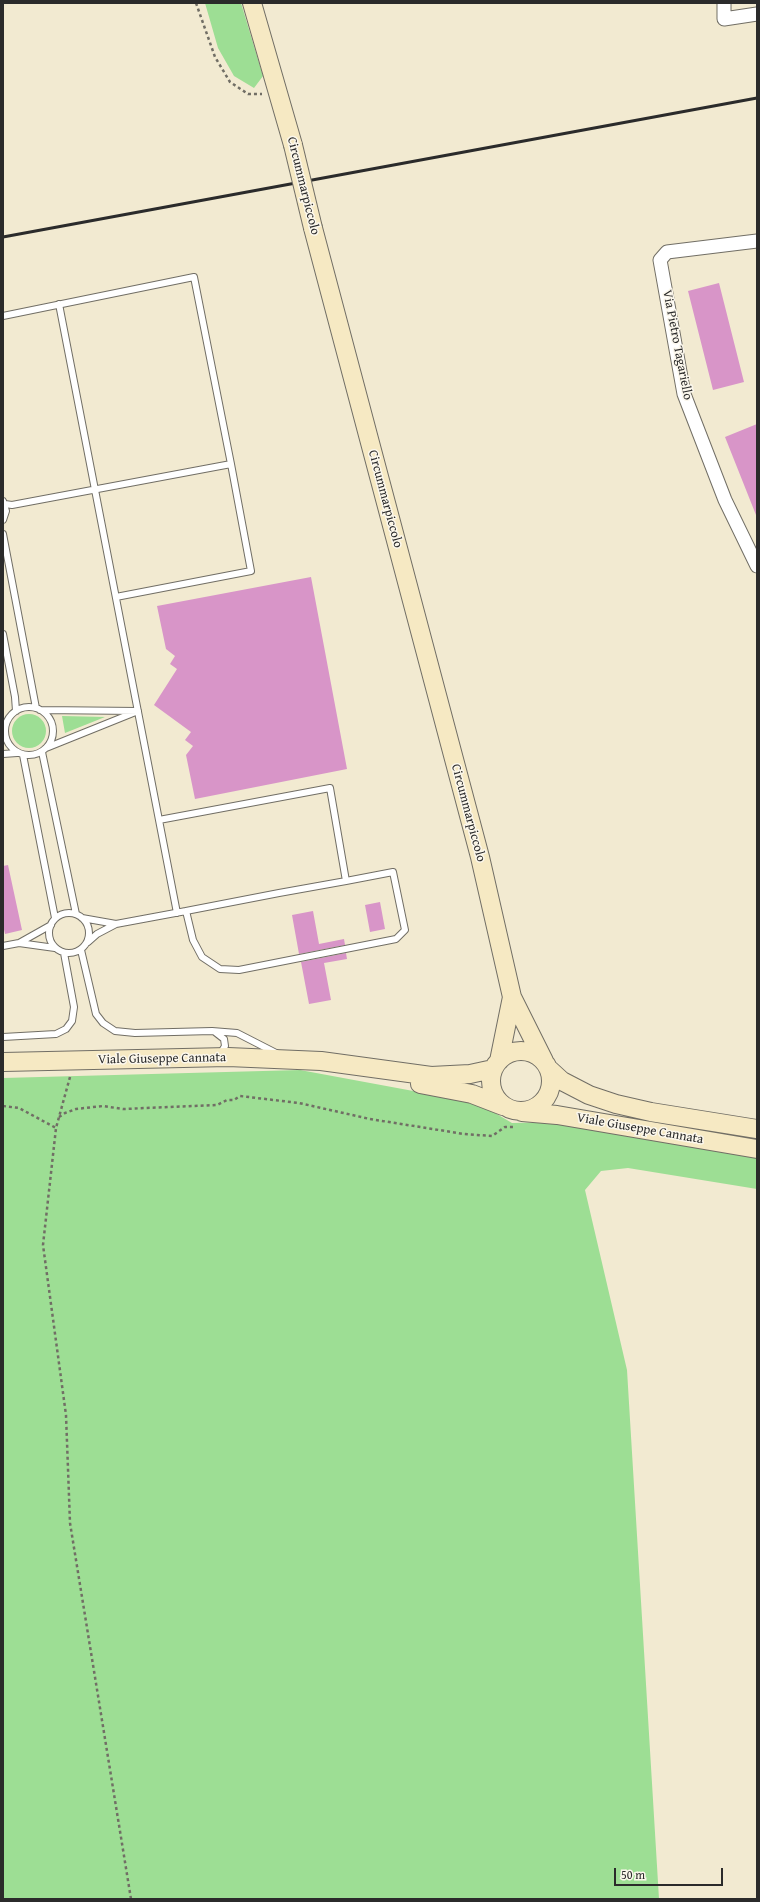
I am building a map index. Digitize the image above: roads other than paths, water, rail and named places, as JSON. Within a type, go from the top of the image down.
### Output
[{"type":"street","name":"Circummarpiccolo","points":[[252,3],[293,146],[313,228],[480,857],[512,997],[547,1066]]},
{"type":"street","points":[[724,3],[724,19],[757,14]]},
{"type":"street","name":"Via Pietro Tagariello","points":[[757,241],[667,252],[660,260],[684,394],[725,500],[757,566]]},
{"type":"street","name":"Circummarpiccolo","points":[[496,1065],[512,997]]},
{"type":"street","points":[[517,1051],[527,1051],[537,1055],[547,1066],[551,1085],[547,1098],[540,1106],[531,1110],[520,1119],[512,1110],[504,1106],[496,1099],[492,1089],[491,1079],[496,1065],[507,1054],[517,1051]]},
{"type":"street","name":"Viale Giuseppe Cannata","points":[[3,1062],[216,1058],[321,1061],[432,1076],[470,1074],[496,1065]]},
{"type":"street","name":"Viale Giuseppe Cannata","points":[[321,1061],[472,1094],[504,1106]]},
{"type":"street","name":"Viale Giuseppe Cannata","points":[[547,1066],[562,1081],[589,1095],[616,1104],[651,1112],[757,1129]]},
{"type":"street","name":"Viale Giuseppe Cannata","points":[[520,1119],[557,1115],[757,1149]]},
{"type":"lane","points":[[3,316],[194,277],[251,571],[116,597]]},
{"type":"lane","points":[[59,304],[177,913]]},
{"type":"lane","points":[[4,502],[12,505],[231,464]]},
{"type":"lane","points":[[3,520],[6,511],[4,502]]},
{"type":"lane","points":[[3,534],[38,709],[48,716],[53,726],[52,738],[44,750],[76,914]]},
{"type":"lane","points":[[3,634],[15,697],[13,713],[6,725],[5,735],[10,747],[20,754],[55,918]]},
{"type":"lane","points":[[3,716],[28,707],[38,709],[138,711]]},
{"type":"lane","points":[[3,754],[20,754],[30,756],[138,711]]},
{"type":"lane","points":[[159,820],[330,788],[346,880]]},
{"type":"lane","points":[[3,946],[20,943],[55,948],[64,953],[76,952],[81,950],[97,934],[116,924],[392,872],[405,930],[396,939],[239,970],[220,969],[202,957],[193,940],[186,911]]},
{"type":"lane","points":[[20,943],[51,924],[55,918],[65,913],[76,914],[82,918],[116,924]]},
{"type":"lane","points":[[82,918],[89,930],[87,943]]},
{"type":"lane","points":[[51,924],[49,937],[55,948]]},
{"type":"lane","points":[[81,950],[96,1014],[103,1023],[115,1031],[134,1033],[212,1031],[237,1033],[255,1041],[288,1060]]},
{"type":"lane","points":[[3,1037],[56,1034],[66,1029],[72,1021],[74,1007],[64,953]]},
{"type":"lane","points":[[212,1031],[224,1039],[225,1046],[216,1058]]},
{"type":"railway","points":[[3,237],[757,98]]}]
